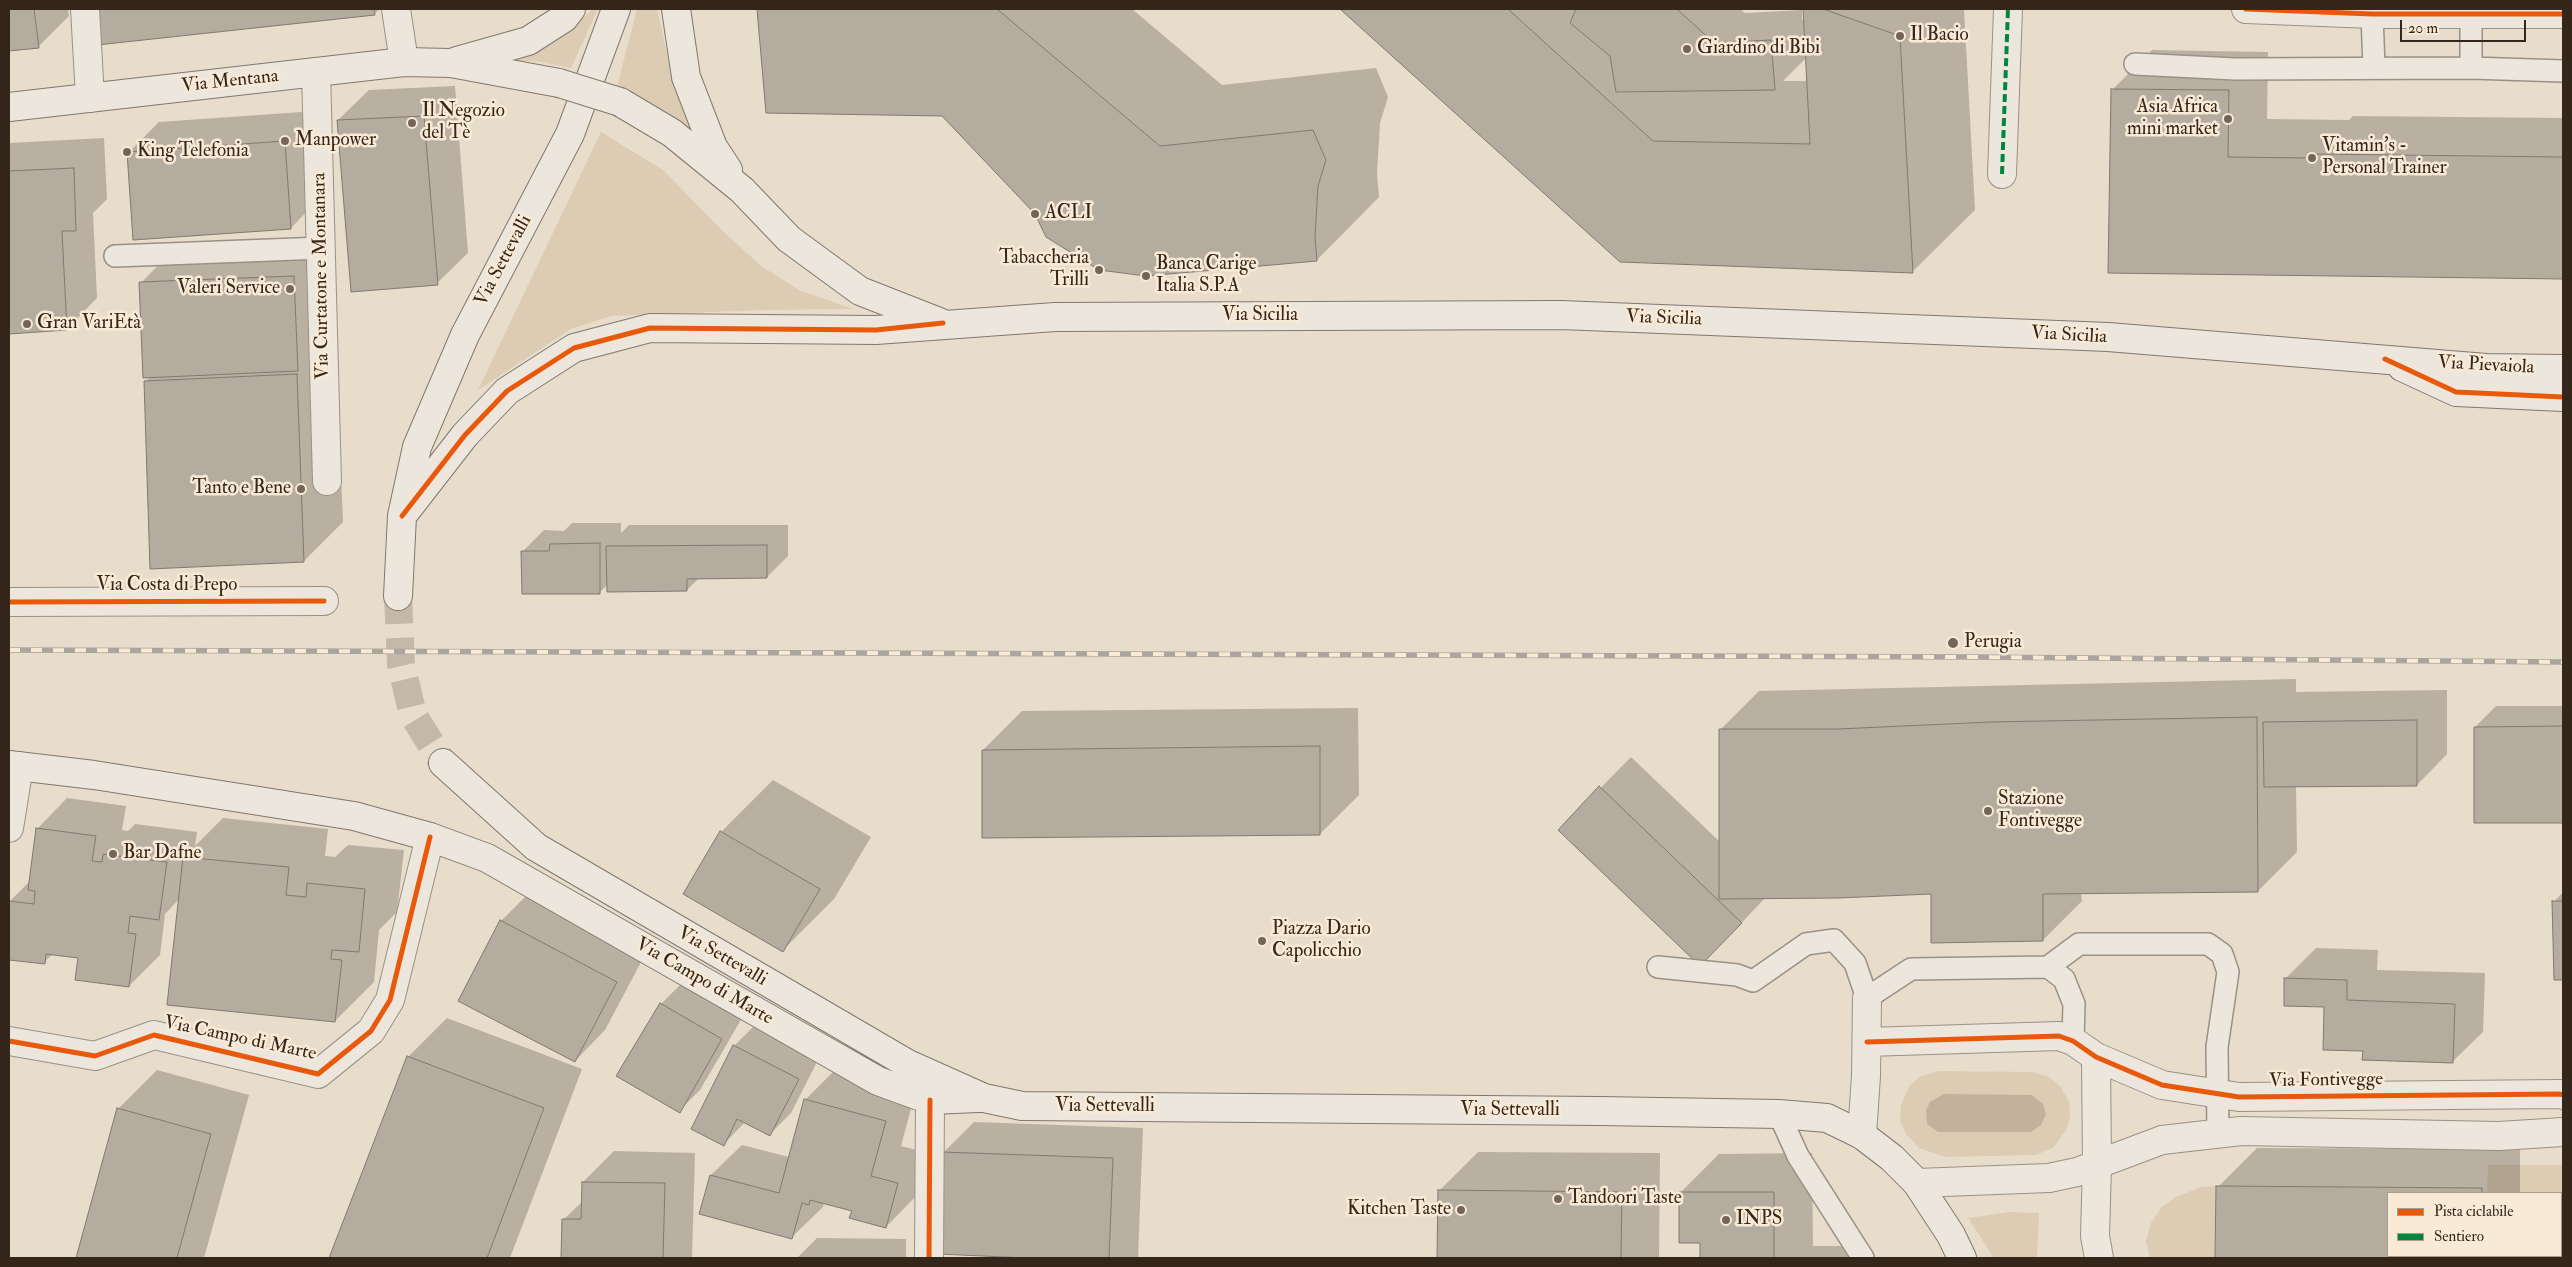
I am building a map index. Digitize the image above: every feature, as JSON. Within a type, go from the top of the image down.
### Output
[{"type":"main road","points":[[85,9],[90,98]]},
{"type":"main road","points":[[396,9],[404,62]]},
{"type":"main road","points":[[451,63],[528,41],[564,18],[571,9]]},
{"type":"main road","name":"Via Settevalli","points":[[398,596],[402,516],[417,447],[465,335],[570,134],[616,9]]},
{"type":"main road","points":[[676,9],[686,77],[713,147],[742,190]]},
{"type":"main road","points":[[2002,174],[2008,9]]},
{"type":"main road","points":[[2246,9],[2372,14],[2563,14]]},
{"type":"main road","name":"Via Mentana","points":[[9,107],[404,62],[451,63]]},
{"type":"main road","points":[[451,63],[559,83],[620,102],[672,133],[742,190],[789,239],[860,291],[943,323]]},
{"type":"main road","name":"Via Curtatone e Montanara","points":[[316,72],[322,248],[326,481]]},
{"type":"main road","name":"Via Sicilia","points":[[402,516],[465,436],[507,391],[574,348],[650,328],[876,330],[943,323],[1055,316],[1561,315],[2108,337],[2385,359]]},
{"type":"main road","name":"Via Pievaiola","points":[[2385,359],[2486,368],[2563,369]]},
{"type":"main road","name":"Via Pievaiola","points":[[2385,359],[2456,392],[2563,397]]},
{"type":"main road","name":"Via Costa di Prepo","points":[[9,602],[324,601]]},
{"type":"main road","name":"Via Settevalli","points":[[443,763],[536,847],[908,1064],[984,1098],[1022,1106],[1779,1114],[1827,1118],[1862,1135],[1892,1158],[1917,1183],[1951,1235],[1962,1258]]},
{"type":"main road","name":"Via Campo di Marte","points":[[9,828],[14,766],[94,775],[354,816],[430,837],[487,858],[878,1081],[930,1100],[984,1098]]},
{"type":"main road","name":"Via Campo di Marte","points":[[9,1041],[95,1056],[154,1035],[318,1074],[371,1031],[390,1000],[430,837]]},
{"type":"main road","points":[[1862,1135],[1867,1042],[1867,998]]},
{"type":"main road","points":[[1867,1042],[2059,1036],[2073,1041]]},
{"type":"main road","name":"Via Fontivegge","points":[[2073,1041],[2096,1057],[2162,1085],[2239,1097],[2563,1095]]},
{"type":"main road","points":[[2096,1057],[2097,1165],[2095,1236],[2099,1258]]},
{"type":"main road","points":[[929,1258],[930,1100]]},
{"type":"main road","points":[[1917,1183],[2049,1178],[2097,1165],[2162,1140],[2241,1131],[2499,1136],[2563,1132]]},
{"type":"lane","points":[[2372,14],[2374,68]]},
{"type":"lane","points":[[2471,14],[2471,68]]},
{"type":"lane","points":[[2135,64],[2235,70],[2471,68],[2563,71]]},
{"type":"lane","points":[[115,256],[322,248]]},
{"type":"lane","points":[[1658,967],[1737,975],[1753,981],[1806,944],[1834,940],[1855,964],[1867,998],[1911,969],[2048,967],[2079,944],[2208,944],[2222,954],[2228,972],[2217,1047],[2218,1134]]},
{"type":"lane","points":[[2048,967],[2064,979],[2074,1004],[2073,1041]]},
{"type":"lane","points":[[1779,1114],[1798,1156],[1862,1258]]},
{"type":"shaded area","points":[[593,9],[598,9],[571,68],[535,61],[499,61],[561,36]]},
{"type":"shaded area","points":[[637,9],[657,9],[675,90],[694,130],[693,139],[617,87]]},
{"type":"shaded area","points":[[601,132],[663,170],[724,232],[761,266],[799,290],[853,309],[762,310],[611,316],[571,329],[478,390]]},
{"type":"shaded area","points":[[1939,1071],[2032,1072],[2049,1077],[2060,1086],[2069,1102],[2070,1117],[2066,1130],[2054,1147],[2036,1155],[1945,1157],[1919,1148],[1906,1134],[1900,1120],[1901,1105],[1909,1086],[1921,1076]]},
{"type":"shaded area","points":[[1944,1094],[2032,1095],[2043,1104],[2046,1114],[2041,1125],[2031,1132],[1938,1132],[1927,1124],[1926,1110],[1930,1102]]},
{"type":"shaded area","points":[[2488,1165],[2563,1165],[2562,1206],[2562,1192],[2487,1192]]},
{"type":"shaded area","points":[[2216,1186],[2215,1258],[2150,1258],[2146,1241],[2151,1223],[2162,1207],[2176,1197],[2201,1187]]},
{"type":"shaded area","points":[[2010,1212],[2039,1213],[2037,1258],[1994,1258],[1968,1218]]},
{"type":"building","points":[[9,9],[34,9],[39,48],[9,51]]},
{"type":"building","points":[[93,9],[374,9],[375,15],[97,45]]},
{"type":"building","points":[[757,9],[997,9],[1160,146],[1313,130],[1326,160],[1318,186],[1315,237],[1317,261],[1146,276],[1099,270],[1046,237],[1035,214],[942,116],[766,113]]},
{"type":"building","points":[[1340,9],[1508,9],[1653,141],[1810,144],[1803,9],[1823,9],[1900,36],[1913,273],[1620,262]]},
{"type":"building","name":"Giardino di Bibi","points":[[1576,9],[1677,9],[1714,43],[1771,40],[1775,90],[1616,92],[1610,56],[1570,23]]},
{"type":"building","points":[[2111,89],[2229,90],[2228,157],[2312,158],[2312,154],[2563,157],[2563,279],[2108,273]]},
{"type":"building","points":[[424,116],[438,285],[351,292],[337,120]]},
{"type":"building","points":[[285,141],[291,229],[133,240],[127,152]]},
{"type":"building","points":[[74,168],[76,231],[62,231],[67,330],[9,334],[9,171]]},
{"type":"building","points":[[294,276],[298,371],[143,378],[139,282]]},
{"type":"building","points":[[297,374],[304,562],[150,569],[144,381]]},
{"type":"building","points":[[600,543],[600,594],[522,594],[521,551],[549,551],[550,544]]},
{"type":"building","points":[[767,545],[767,578],[687,579],[687,591],[607,592],[606,546]]},
{"type":"building","name":"Stazione Fontivegge","points":[[2257,717],[2258,892],[2043,894],[2043,941],[1931,943],[1931,894],[1838,898],[1719,899],[1719,729],[1838,729],[1990,722]]},
{"type":"building","points":[[2417,720],[2417,786],[2264,787],[2263,722]]},
{"type":"building","points":[[2563,726],[2563,823],[2474,823],[2474,727]]},
{"type":"building","points":[[1320,746],[1320,835],[982,838],[982,750]]},
{"type":"building","points":[[1599,786],[1742,923],[1700,966],[1558,830]]},
{"type":"building","points":[[36,828],[96,836],[92,861],[102,862],[103,854],[167,862],[159,920],[130,916],[128,933],[136,934],[129,987],[75,980],[78,958],[46,954],[45,964],[9,960],[9,901],[34,904],[35,891],[28,890]]},
{"type":"building","points":[[720,831],[820,889],[783,952],[683,894]]},
{"type":"building","points":[[183,857],[289,867],[286,895],[306,897],[307,883],[365,889],[359,952],[332,950],[331,959],[342,960],[335,1022],[167,1005]]},
{"type":"building","points":[[2552,901],[2563,901],[2563,980],[2554,980]]},
{"type":"building","points":[[500,920],[617,982],[575,1062],[458,1001]]},
{"type":"building","points":[[2284,978],[2347,980],[2347,1000],[2455,1004],[2453,1063],[2362,1060],[2363,1051],[2323,1050],[2324,1007],[2284,1006]]},
{"type":"building","points":[[660,1003],[722,1039],[680,1113],[616,1076]]},
{"type":"building","points":[[733,1045],[799,1079],[770,1136],[737,1119],[724,1146],[691,1129]]},
{"type":"building","points":[[407,1056],[544,1108],[487,1258],[329,1258]]},
{"type":"building","points":[[804,1099],[886,1121],[871,1176],[898,1183],[886,1228],[849,1218],[852,1211],[810,1200],[809,1205],[802,1203],[792,1239],[699,1214],[710,1175],[779,1193]]},
{"type":"building","points":[[117,1108],[211,1134],[177,1258],[76,1258]]},
{"type":"building","points":[[942,1152],[1113,1158],[1109,1258],[1027,1258],[938,1254]]},
{"type":"building","points":[[582,1182],[665,1183],[663,1258],[561,1258],[562,1219],[581,1219]]},
{"type":"building","points":[[2216,1186],[2482,1188],[2482,1192],[2387,1192],[2387,1257],[2481,1258],[2215,1258]]},
{"type":"building","points":[[1438,1190],[1622,1192],[1621,1258],[1437,1258]]},
{"type":"building","name":"INPS","points":[[1679,1192],[1774,1192],[1774,1258],[1700,1258],[1700,1243],[1679,1243]]},
{"type":"tunnel","points":[[398,596],[401,664],[413,715],[443,763]]},
{"type":"railway","points":[[9,650],[1968,657],[2563,662]]},
{"type":"marked path","points":[[2002,174],[2008,9]]},
{"type":"cycle path","points":[[2246,9],[2372,14],[2563,14]]},
{"type":"cycle path","points":[[402,516],[465,435],[507,391],[574,348],[650,328],[876,330],[943,323]]},
{"type":"cycle path","points":[[2385,359],[2456,392],[2563,397]]},
{"type":"cycle path","points":[[9,602],[324,601]]},
{"type":"cycle path","points":[[9,1041],[95,1056],[154,1035],[318,1074],[371,1031],[390,1000],[430,837]]},
{"type":"cycle path","points":[[1867,1042],[2059,1036],[2073,1041],[2096,1057],[2162,1085],[2239,1097],[2563,1095]]},
{"type":"cycle path","points":[[929,1258],[930,1100]]},
{"type":"place","name":"Il Bacio","points":[[1900,36]]},
{"type":"place","name":"Giardino di Bibi","points":[[1687,49]]},
{"type":"place","name":"Asia Africa mini market","points":[[2228,119]]},
{"type":"place","name":"Il Negozio del Tè","points":[[412,123]]},
{"type":"place","name":"Manpower","points":[[285,141]]},
{"type":"place","name":"King Telefonia","points":[[127,152]]},
{"type":"place","name":"Vitamin's - Personal Trainer","points":[[2312,158]]},
{"type":"place","name":"ACLI","points":[[1035,214]]},
{"type":"place","name":"Tabaccheria Trilli","points":[[1099,270]]},
{"type":"place","name":"Banca Carige Italia S.P.A","points":[[1146,276]]},
{"type":"place","name":"Valeri Service","points":[[290,289]]},
{"type":"place","name":"Gran VariEtà","points":[[27,324]]},
{"type":"place","name":"Tanto e Bene","points":[[301,489]]},
{"type":"place","name":"Perugia","points":[[1953,643]]},
{"type":"place","name":"Stazione Fontivegge","points":[[1988,811]]},
{"type":"place","name":"Bar Dafne","points":[[113,854]]},
{"type":"place","name":"Piazza Dario Capolicchio","points":[[1262,941]]},
{"type":"place","name":"Tandoori Taste","points":[[1558,1199]]},
{"type":"place","name":"Kitchen Taste","points":[[1461,1210]]},
{"type":"place","name":"INPS","points":[[1726,1220]]}]
